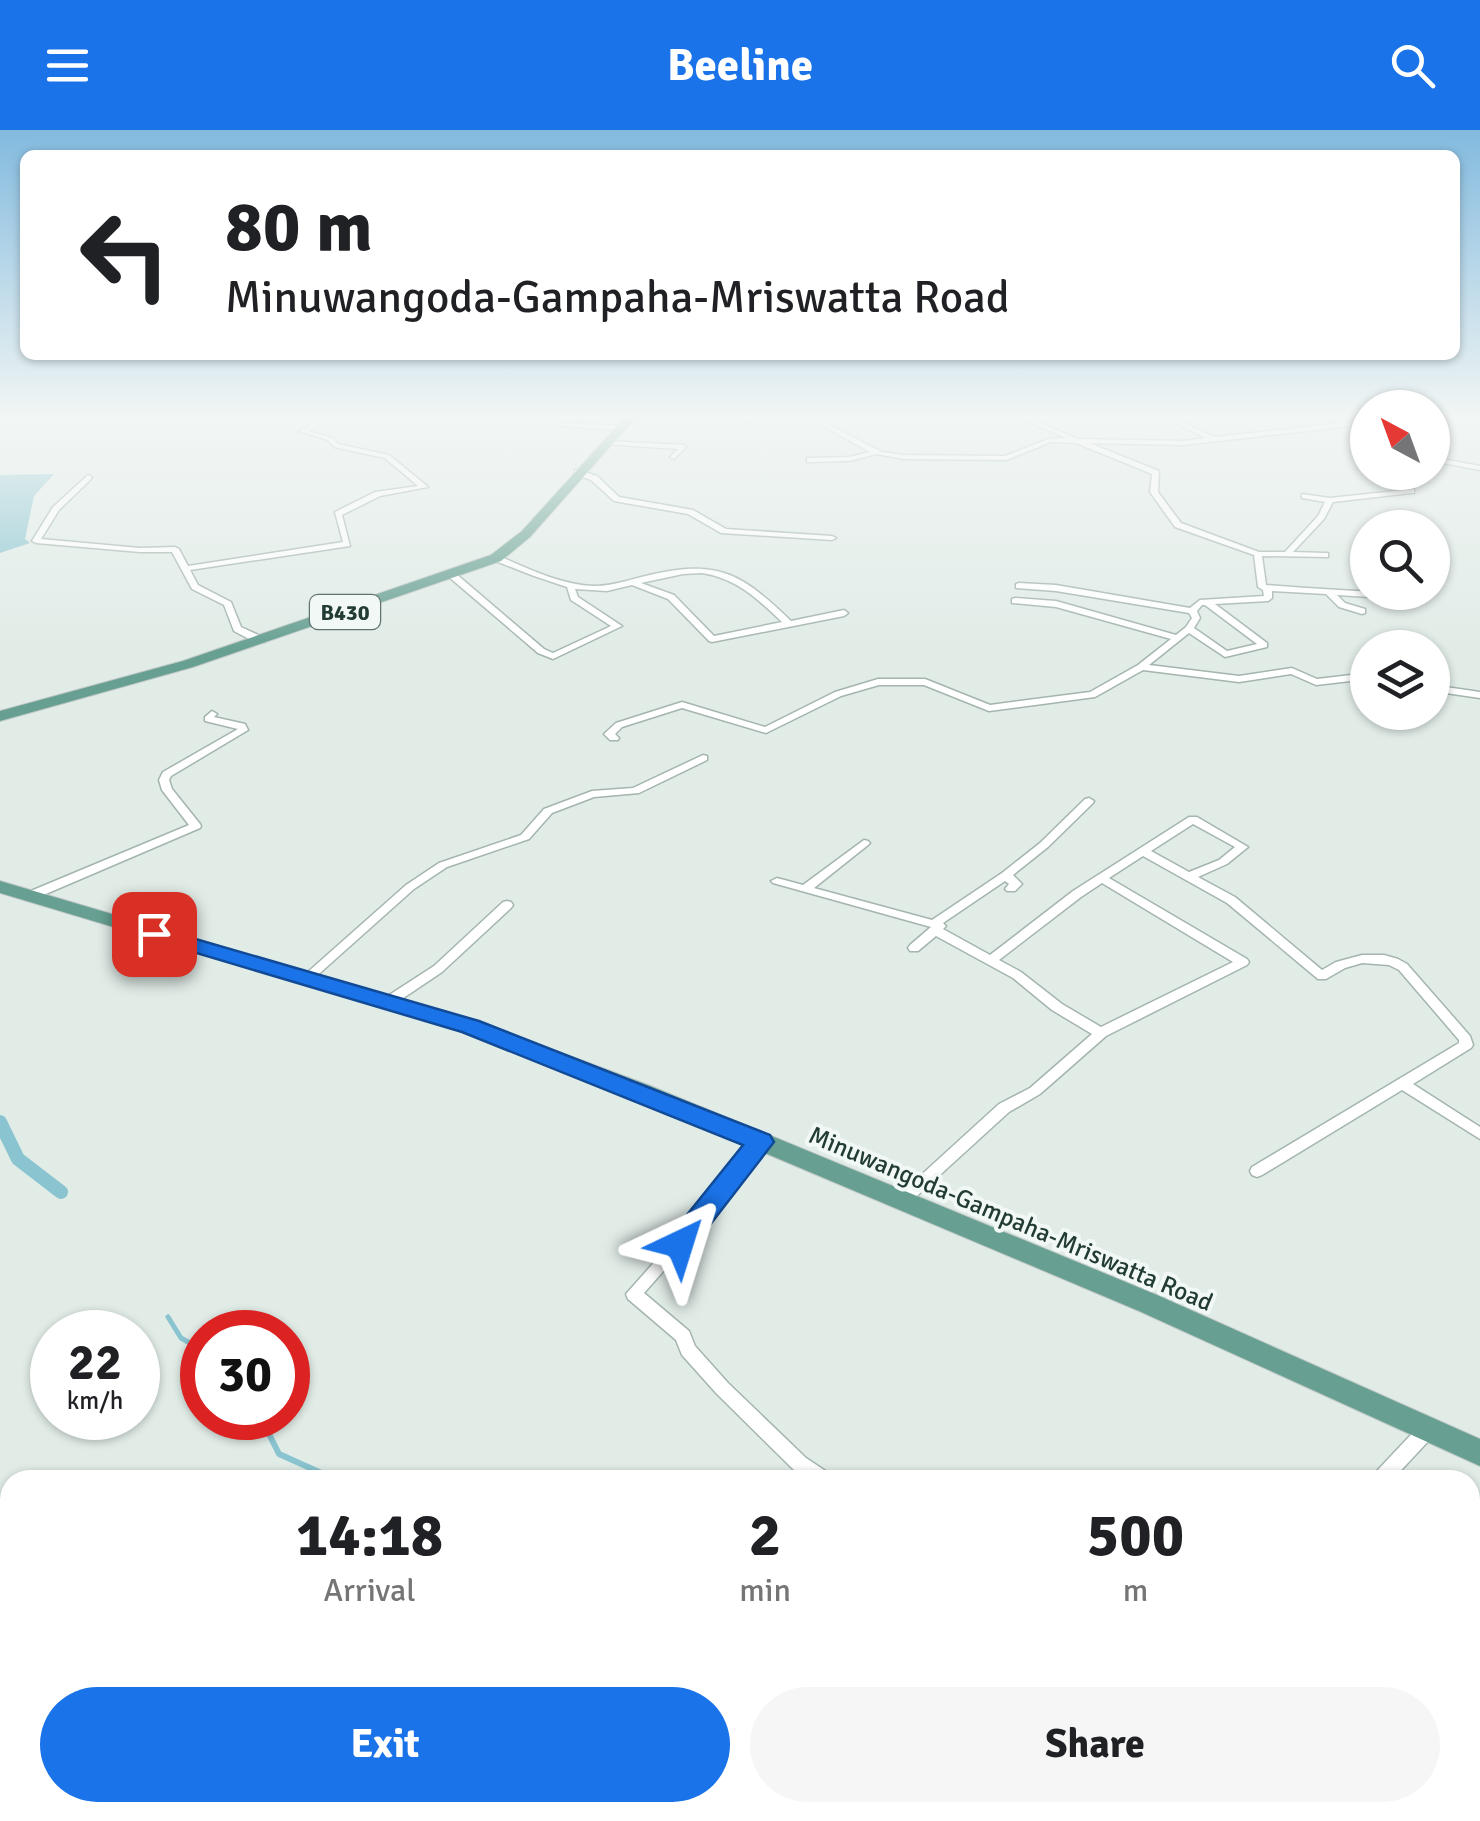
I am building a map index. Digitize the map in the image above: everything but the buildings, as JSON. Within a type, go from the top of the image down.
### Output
[{"type":"main road","name":"B430","points":[[0,716],[262,640],[496,558],[526,534],[560,493]]},
{"type":"main road","name":"Minuwangoda-Gampaha-Mriswatta Road","points":[[0,887],[505,1040],[1148,1304],[1480,1453]]},
{"type":"street","points":[[72,493],[56,509],[36,541],[73,542],[136,553],[174,549],[203,594],[228,604],[237,632],[262,640]]},
{"type":"street","points":[[184,569],[346,544],[338,514],[385,493]]},
{"type":"street","points":[[610,493],[617,499],[690,512],[724,531],[832,538]]},
{"type":"street","points":[[1155,493],[1178,524],[1258,554],[1325,555]]},
{"type":"street","points":[[1305,496],[1330,500],[1387,493]]},
{"type":"street","points":[[1286,554],[1321,518],[1330,500]]},
{"type":"street","points":[[1258,554],[1262,587],[1350,592]]},
{"type":"street","points":[[496,558],[572,588],[610,588],[711,569],[741,578],[788,624]]},
{"type":"street","points":[[452,575],[541,651],[553,656],[618,626],[574,598],[572,588]]},
{"type":"street","points":[[631,582],[671,597],[712,639],[844,613]]},
{"type":"street","points":[[1019,586],[1056,588],[1192,611]]},
{"type":"street","points":[[1192,611],[1200,603],[1268,598],[1268,588]]},
{"type":"street","points":[[1326,590],[1342,606],[1362,611]]},
{"type":"street","points":[[1015,601],[1056,604],[1178,638]]},
{"type":"street","points":[[1188,629],[1225,654],[1264,645],[1206,602]]},
{"type":"street","points":[[614,738],[610,734],[619,725],[682,705],[766,730],[838,694],[878,682],[925,682],[990,708],[1092,695],[1141,668],[1178,638],[1196,618],[1192,611]]},
{"type":"street","points":[[1141,668],[1239,679],[1292,671],[1316,682],[1350,678]]},
{"type":"street","points":[[1450,690],[1480,694]]},
{"type":"street","points":[[30,896],[196,826],[167,790],[164,780],[166,774],[243,730],[242,726],[208,719],[212,714]]},
{"type":"street","points":[[307,978],[410,887],[443,865],[524,837],[548,811],[592,794],[635,790],[703,758]]},
{"type":"street","points":[[914,948],[1044,845],[1088,802]]},
{"type":"street","points":[[991,960],[1101,878],[1193,819],[1242,847],[1223,862],[1190,876]]},
{"type":"street","points":[[804,890],[864,843]]},
{"type":"street","points":[[1142,851],[1231,900],[1322,976],[1340,965],[1376,957],[1391,959],[1403,967],[1465,1039],[1466,1045],[1412,1074],[1403,1084],[1257,1171]]},
{"type":"street","points":[[1006,875],[1016,884],[1011,889]]},
{"type":"street","points":[[902,1201],[1004,1108],[1035,1091],[1100,1033],[1242,962],[1101,878]]},
{"type":"street","points":[[776,881],[936,927],[1100,1033]]},
{"type":"street","points":[[388,1002],[438,969],[507,906]]},
{"type":"street","points":[[1403,1084],[1480,1134]]},
{"type":"street","points":[[761,1142],[702,1218],[634,1294],[683,1336],[688,1350],[722,1388],[809,1470]]},
{"type":"street","points":[[1389,1470],[1428,1429]]},
{"type":"water","points":[[0,493],[37,493],[25,539],[30,543],[0,553]]},
{"type":"waterway","points":[[0,1122],[18,1159],[61,1192]]},
{"type":"waterway","points":[[168,1317],[180,1336]]},
{"type":"waterway","points":[[272,1440],[279,1454],[315,1470]]},
{"type":"route","points":[[154,934],[471,1027],[761,1142],[680,1244]]}]
